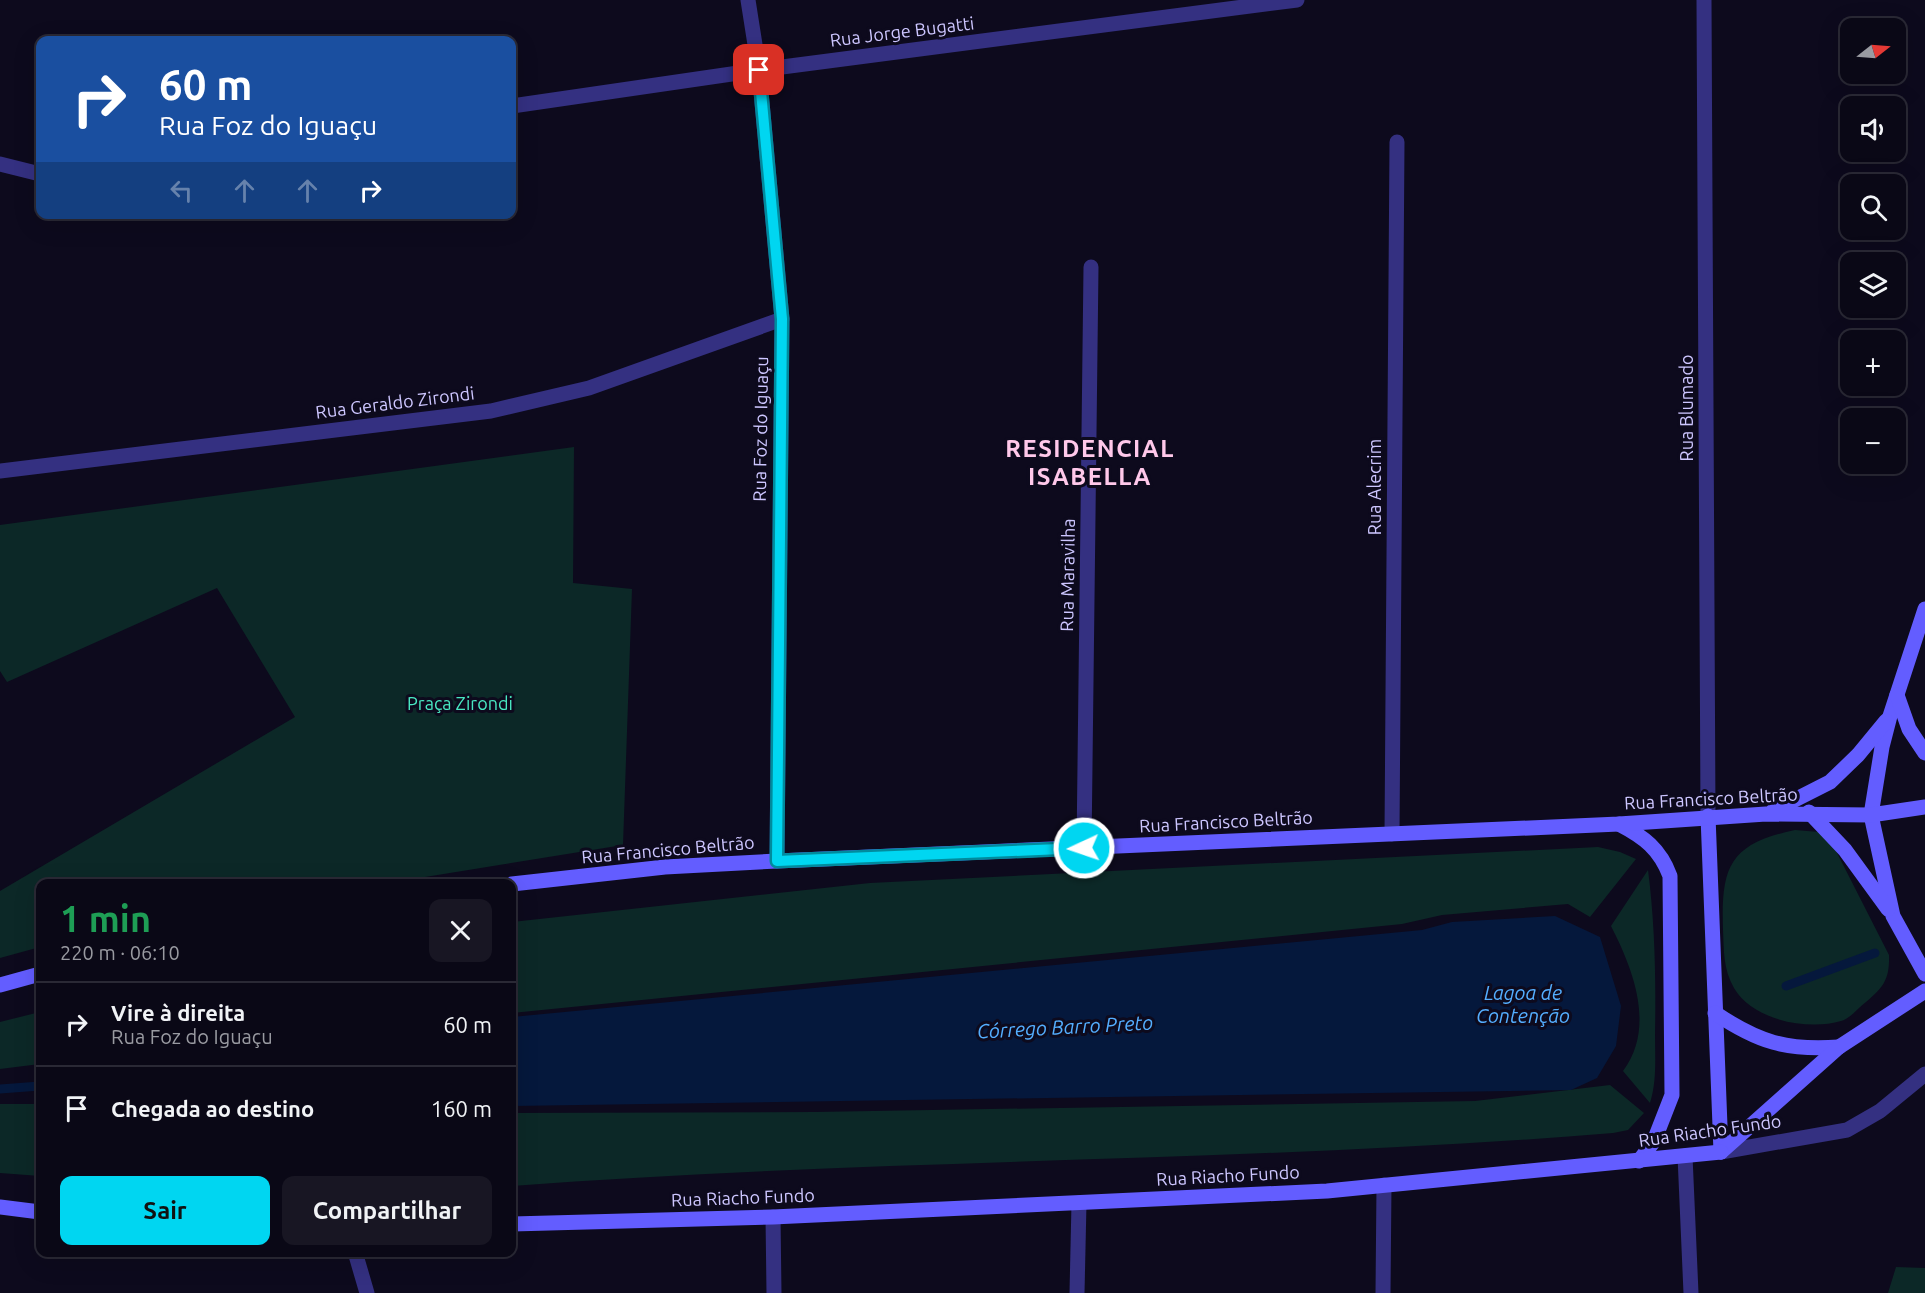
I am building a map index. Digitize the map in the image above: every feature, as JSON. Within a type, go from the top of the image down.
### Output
[{"type":"main road","points":[[1893,916],[1871,815],[1882,747],[1890,716],[1925,609]]},
{"type":"main road","points":[[1897,695],[1909,729],[1925,753]]},
{"type":"main road","points":[[1766,814],[1830,782],[1858,755],[1890,716]]},
{"type":"main road","name":"Rua Francisco Beltrão","points":[[516,884],[665,867],[1619,824],[1708,816],[1809,812],[1871,815],[1925,807]]},
{"type":"main road","points":[[1809,812],[1845,850],[1893,916],[1925,974]]},
{"type":"main road","points":[[1708,816],[1721,1152]]},
{"type":"main road","points":[[1619,824],[1652,844],[1660,854],[1670,876],[1672,1095],[1654,1141],[1639,1161]]},
{"type":"main road","points":[[0,985],[36,975]]},
{"type":"main road","points":[[1721,1152],[1839,1047],[1925,991]]},
{"type":"main road","points":[[1715,1013],[1743,1032],[1773,1044],[1806,1049],[1839,1047]]},
{"type":"main road","name":"Rua Riacho Fundo","points":[[516,1224],[773,1217],[1326,1191],[1721,1152]]},
{"type":"main road","points":[[0,1207],[36,1212]]},
{"type":"street","name":"Rua Foz do Iguaçu","points":[[748,0],[759,70],[782,319],[777,861]]},
{"type":"street","name":"Rua Jorge Bugatti","points":[[516,105],[759,70],[1297,0]]},
{"type":"street","name":"Rua Blumado","points":[[1704,0],[1708,816]]},
{"type":"street","name":"Rua Alecrim","points":[[1392,834],[1397,142]]},
{"type":"street","points":[[0,164],[36,173]]},
{"type":"street","name":"Rua Maravilha","points":[[1084,848],[1091,267]]},
{"type":"street","name":"Rua Geraldo Zirondi","points":[[0,471],[490,411],[589,388],[782,319]]},
{"type":"street","name":"Rua Riacho Fundo","points":[[1721,1152],[1847,1130],[1880,1111],[1925,1074]]},
{"type":"street","points":[[1685,1156],[1691,1293]]},
{"type":"street","points":[[1383,1293],[1384,1185]]},
{"type":"street","points":[[1077,1293],[1079,1203]]},
{"type":"street","points":[[773,1217],[774,1293]]},
{"type":"street","points":[[356,1257],[367,1293]]},
{"type":"green space","name":"Praça Zirondi","points":[[574,447],[573,583],[632,589],[623,845],[413,879],[36,879],[36,948],[0,958],[0,891],[295,717],[217,588],[7,682],[0,671],[0,525]]},
{"type":"green space","points":[[1795,830],[1819,832],[1833,845],[1889,955],[1888,973],[1878,991],[1848,1017],[1828,1024],[1813,1025],[1782,1020],[1754,1008],[1742,999],[1734,988],[1726,967],[1723,908],[1727,874],[1743,851],[1773,836]]},
{"type":"green space","points":[[1598,847],[1620,852],[1636,859],[1590,917],[1568,904],[1442,915],[1402,924],[516,1013],[516,922],[870,883]]},
{"type":"green space","points":[[1648,870],[1654,931],[1655,993],[1655,1069],[1650,1103],[1623,1071],[1633,1054],[1640,1017],[1633,979],[1611,926]]},
{"type":"green space","points":[[36,1013],[36,1064],[0,1069],[0,1022]]},
{"type":"green space","points":[[1610,1085],[1644,1113],[1628,1130],[1613,1133],[1476,1143],[1200,1156],[787,1170],[516,1186],[516,1113],[815,1112],[1475,1101]]},
{"type":"green space","points":[[0,1104],[36,1104],[36,1176],[0,1173]]},
{"type":"green space","points":[[1896,1267],[1925,1268],[1925,1293],[1888,1293]]},
{"type":"water","name":"Lagoa de Contenção","points":[[1555,916],[1600,937],[1621,1006],[1616,1046],[1597,1078],[1571,1090],[516,1106],[516,1017],[1422,930],[1452,922]]},
{"type":"waterway","points":[[1786,986],[1875,953]]},
{"type":"waterway","name":"Córrego Barro Preto","points":[[0,1089],[36,1086]]},
{"type":"district","name":"RESIDENCIAL ISABELLA","points":[[1090,463]]},
{"type":"route","points":[[759,70],[782,319],[777,861],[1084,848]]}]
